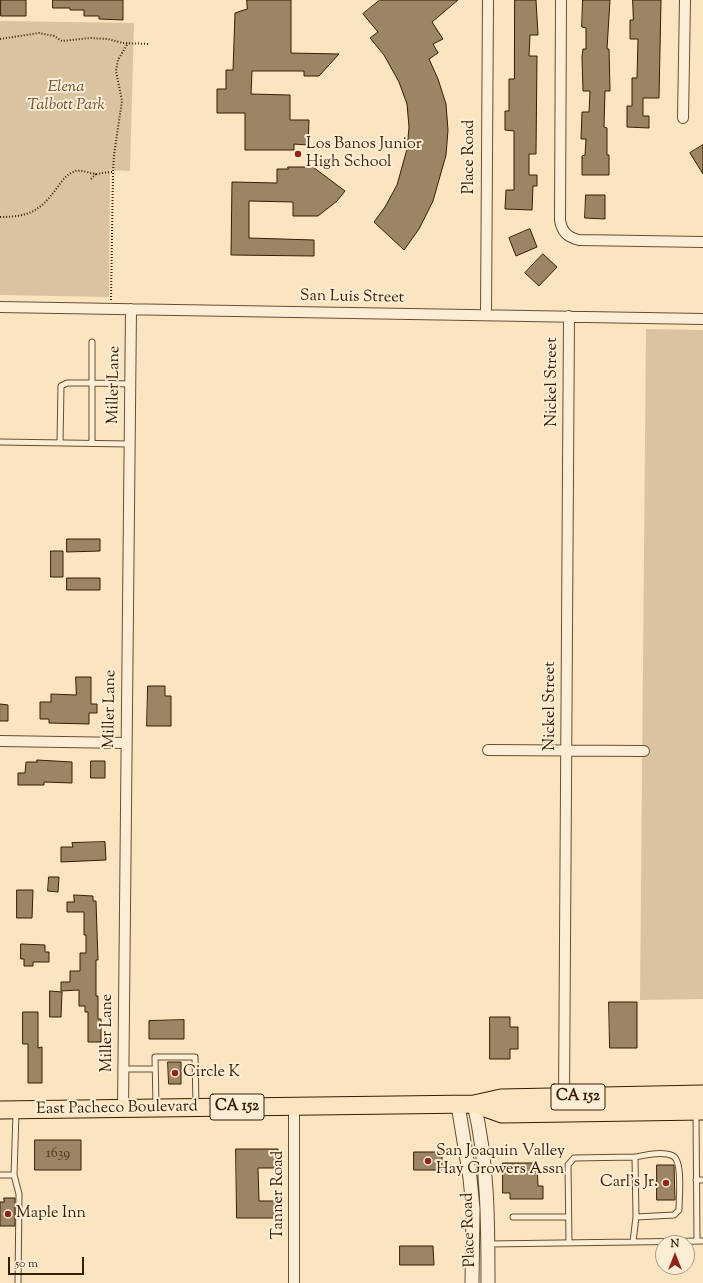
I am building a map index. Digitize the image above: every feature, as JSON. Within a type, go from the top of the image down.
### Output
[{"type":"highway","name":"East Pacheco Boulevard","points":[[8,1110],[466,1104],[501,1098],[703,1094]]},
{"type":"highway","name":"East Pacheco Boulevard","points":[[466,1104],[502,1114],[699,1111]]},
{"type":"street","name":"Place Road","points":[[486,314],[488,0]]},
{"type":"street","points":[[561,0],[560,220],[566,234],[571,238],[579,240],[703,242]]},
{"type":"street","points":[[683,118],[685,0]]},
{"type":"street","name":"San Luis Street","points":[[0,307],[486,314],[703,319]]},
{"type":"street","name":"Miller Lane","points":[[123,1108],[131,310]]},
{"type":"street","name":"Nickel Street","points":[[564,1097],[569,316]]},
{"type":"street","points":[[0,741],[126,743]]},
{"type":"street","points":[[488,750],[644,751]]},
{"type":"street","name":"Place Road","points":[[466,1104],[482,1138],[488,1244],[488,1283]]},
{"type":"street","name":"Place Road","points":[[466,1104],[472,1208],[472,1283]]},
{"type":"street","name":"Tanner Road","points":[[294,1107],[294,1283]]},
{"type":"lane","points":[[92,342],[92,443]]},
{"type":"lane","points":[[60,443],[61,386],[67,383],[130,384]]},
{"type":"lane","points":[[0,442],[129,444]]},
{"type":"lane","points":[[156,1108],[155,1057],[195,1057],[196,1108]]},
{"type":"lane","points":[[123,1069],[156,1069]]},
{"type":"lane","points":[[8,1110],[14,1175],[19,1194],[18,1283]]},
{"type":"lane","points":[[488,1244],[700,1241],[696,1180],[699,1111]]},
{"type":"lane","points":[[569,1243],[568,1165],[574,1158],[636,1157],[655,1154],[675,1156],[679,1162],[679,1210],[674,1215],[636,1217]]},
{"type":"lane","points":[[633,1242],[636,1217],[636,1157]]},
{"type":"lane","points":[[0,1175],[14,1175]]},
{"type":"lane","points":[[696,1180],[703,1180]]},
{"type":"lane","points":[[513,1217],[568,1217]]},
{"type":"path","points":[[0,39],[39,33],[54,36],[62,40],[90,38],[149,44]]},
{"type":"path","points":[[110,309],[114,154],[122,101],[116,71],[118,60],[128,43]]},
{"type":"path","points":[[0,217],[18,217],[33,212],[46,202],[63,180],[73,172],[87,171],[96,174],[113,172]]},
{"type":"path","points":[[91,179],[96,174]]},
{"type":"green space","name":"Elena Talbott Park","points":[[0,21],[134,23],[130,171],[110,170],[109,297],[0,295]]},
{"type":"green space","points":[[646,329],[703,330],[703,999],[640,1000]]},
{"type":"building","points":[[1,0],[26,0],[26,16],[1,16]]},
{"type":"building","points":[[53,0],[123,0],[123,20],[99,19],[99,16],[84,16],[84,10],[53,8]]},
{"type":"building","points":[[247,0],[291,0],[291,53],[339,54],[319,76],[304,76],[304,71],[252,71],[251,94],[290,95],[290,120],[309,120],[308,145],[294,144],[294,150],[245,150],[245,113],[217,113],[217,89],[226,89],[226,70],[233,70],[235,13],[247,9]]},
{"type":"building","points":[[380,0],[458,0],[432,22],[443,39],[433,44],[438,53],[429,59],[438,79],[446,104],[448,130],[446,155],[433,201],[419,229],[404,250],[374,222],[385,207],[397,185],[407,149],[409,127],[407,104],[399,82],[384,55],[370,38],[378,32],[363,14]]},
{"type":"building","points":[[515,0],[536,0],[538,35],[530,35],[529,56],[537,56],[536,154],[529,154],[529,175],[537,175],[537,186],[533,186],[532,210],[505,209],[506,190],[514,190],[514,131],[505,130],[505,111],[509,111],[509,79],[514,79]]},
{"type":"building","points":[[583,0],[610,0],[607,49],[609,49],[610,91],[605,91],[604,127],[607,128],[609,175],[582,175],[582,156],[585,155],[586,139],[581,139],[582,112],[589,112],[590,91],[583,91],[582,57],[583,49],[586,49],[586,28],[582,27]]},
{"type":"building","points":[[633,0],[661,0],[659,98],[643,98],[643,116],[649,116],[649,128],[627,127],[627,106],[632,106],[632,78],[637,78],[638,39],[630,39],[630,20],[633,20]]},
{"type":"building","points":[[703,145],[703,174],[690,153]]},
{"type":"building","points":[[288,167],[313,167],[345,191],[337,201],[318,216],[293,216],[293,202],[249,201],[249,238],[314,240],[314,256],[231,255],[232,182],[277,183],[277,169],[288,169]]},
{"type":"building","points":[[586,195],[605,195],[605,219],[585,218]]},
{"type":"building","points":[[530,229],[537,247],[516,256],[509,238]]},
{"type":"building","points":[[543,254],[557,267],[539,286],[525,273]]},
{"type":"building","points":[[67,539],[100,539],[100,551],[67,552]]},
{"type":"building","points":[[51,551],[63,551],[63,577],[51,577]]},
{"type":"building","points":[[67,578],[100,578],[100,590],[67,590]]},
{"type":"building","points":[[76,677],[91,677],[91,704],[97,704],[97,713],[89,713],[89,724],[49,723],[49,719],[40,719],[40,702],[51,702],[51,694],[76,695]]},
{"type":"building","points":[[148,686],[165,686],[165,696],[171,696],[171,726],[147,726]]},
{"type":"building","points":[[0,704],[8,705],[8,721],[0,721]]},
{"type":"building","points":[[37,760],[72,762],[72,783],[44,782],[44,785],[18,785],[18,773],[25,773],[26,762],[37,762]]},
{"type":"building","points":[[91,761],[105,761],[105,778],[91,778]]},
{"type":"building","points":[[105,842],[106,860],[61,862],[61,847],[73,847],[72,843]]},
{"type":"building","points":[[49,877],[59,877],[58,892],[48,891]]},
{"type":"building","points":[[17,890],[33,890],[32,918],[17,918]]},
{"type":"building","points":[[74,895],[93,896],[93,901],[96,901],[98,960],[96,960],[96,996],[98,996],[98,1019],[101,1019],[101,1042],[88,1042],[88,1012],[85,1012],[85,1006],[79,1006],[79,990],[61,991],[61,982],[70,982],[70,971],[80,971],[80,953],[86,953],[84,912],[67,912],[67,902],[74,902]]},
{"type":"building","points":[[21,944],[45,945],[45,952],[49,952],[49,962],[33,962],[33,966],[24,966],[24,959],[21,959]]},
{"type":"building","points":[[50,991],[62,992],[61,1017],[50,1017]]},
{"type":"building","points":[[609,1002],[637,1002],[637,1048],[610,1048]]},
{"type":"building","points":[[23,1012],[38,1012],[38,1048],[42,1047],[42,1083],[28,1083],[28,1044],[23,1044]]},
{"type":"building","points":[[490,1017],[510,1017],[510,1027],[518,1027],[518,1049],[510,1049],[510,1059],[490,1059]]},
{"type":"building","points":[[184,1020],[184,1039],[149,1039],[149,1021]]},
{"type":"building","points":[[168,1062],[181,1062],[181,1084],[169,1084]]},
{"type":"building","points":[[35,1140],[81,1140],[81,1170],[35,1170]]},
{"type":"building","points":[[236,1149],[278,1149],[278,1168],[258,1168],[259,1201],[277,1201],[277,1218],[237,1218]]},
{"type":"building","name":"San Joaquin Valley Hay Growers Assn","points":[[414,1152],[442,1152],[442,1170],[414,1170]]},
{"type":"building","points":[[503,1163],[537,1163],[538,1186],[543,1186],[543,1199],[510,1199],[510,1193],[503,1193]]},
{"type":"building","name":"Carl's Jr.","points":[[657,1165],[674,1165],[675,1200],[657,1200]]},
{"type":"building","name":"Maple Inn","points":[[4,1198],[15,1198],[15,1226],[0,1226],[0,1202],[4,1202]]},
{"type":"building","points":[[400,1246],[433,1246],[434,1265],[400,1265]]},
{"type":"place","name":"Los Banos Junior High School","points":[[298,154]]},
{"type":"place","name":"Circle K","points":[[175,1073]]},
{"type":"place","name":"San Joaquin Valley Hay Growers Assn","points":[[428,1161]]},
{"type":"place","name":"Carl's Jr.","points":[[666,1183]]},
{"type":"place","name":"Maple Inn","points":[[8,1214]]}]
